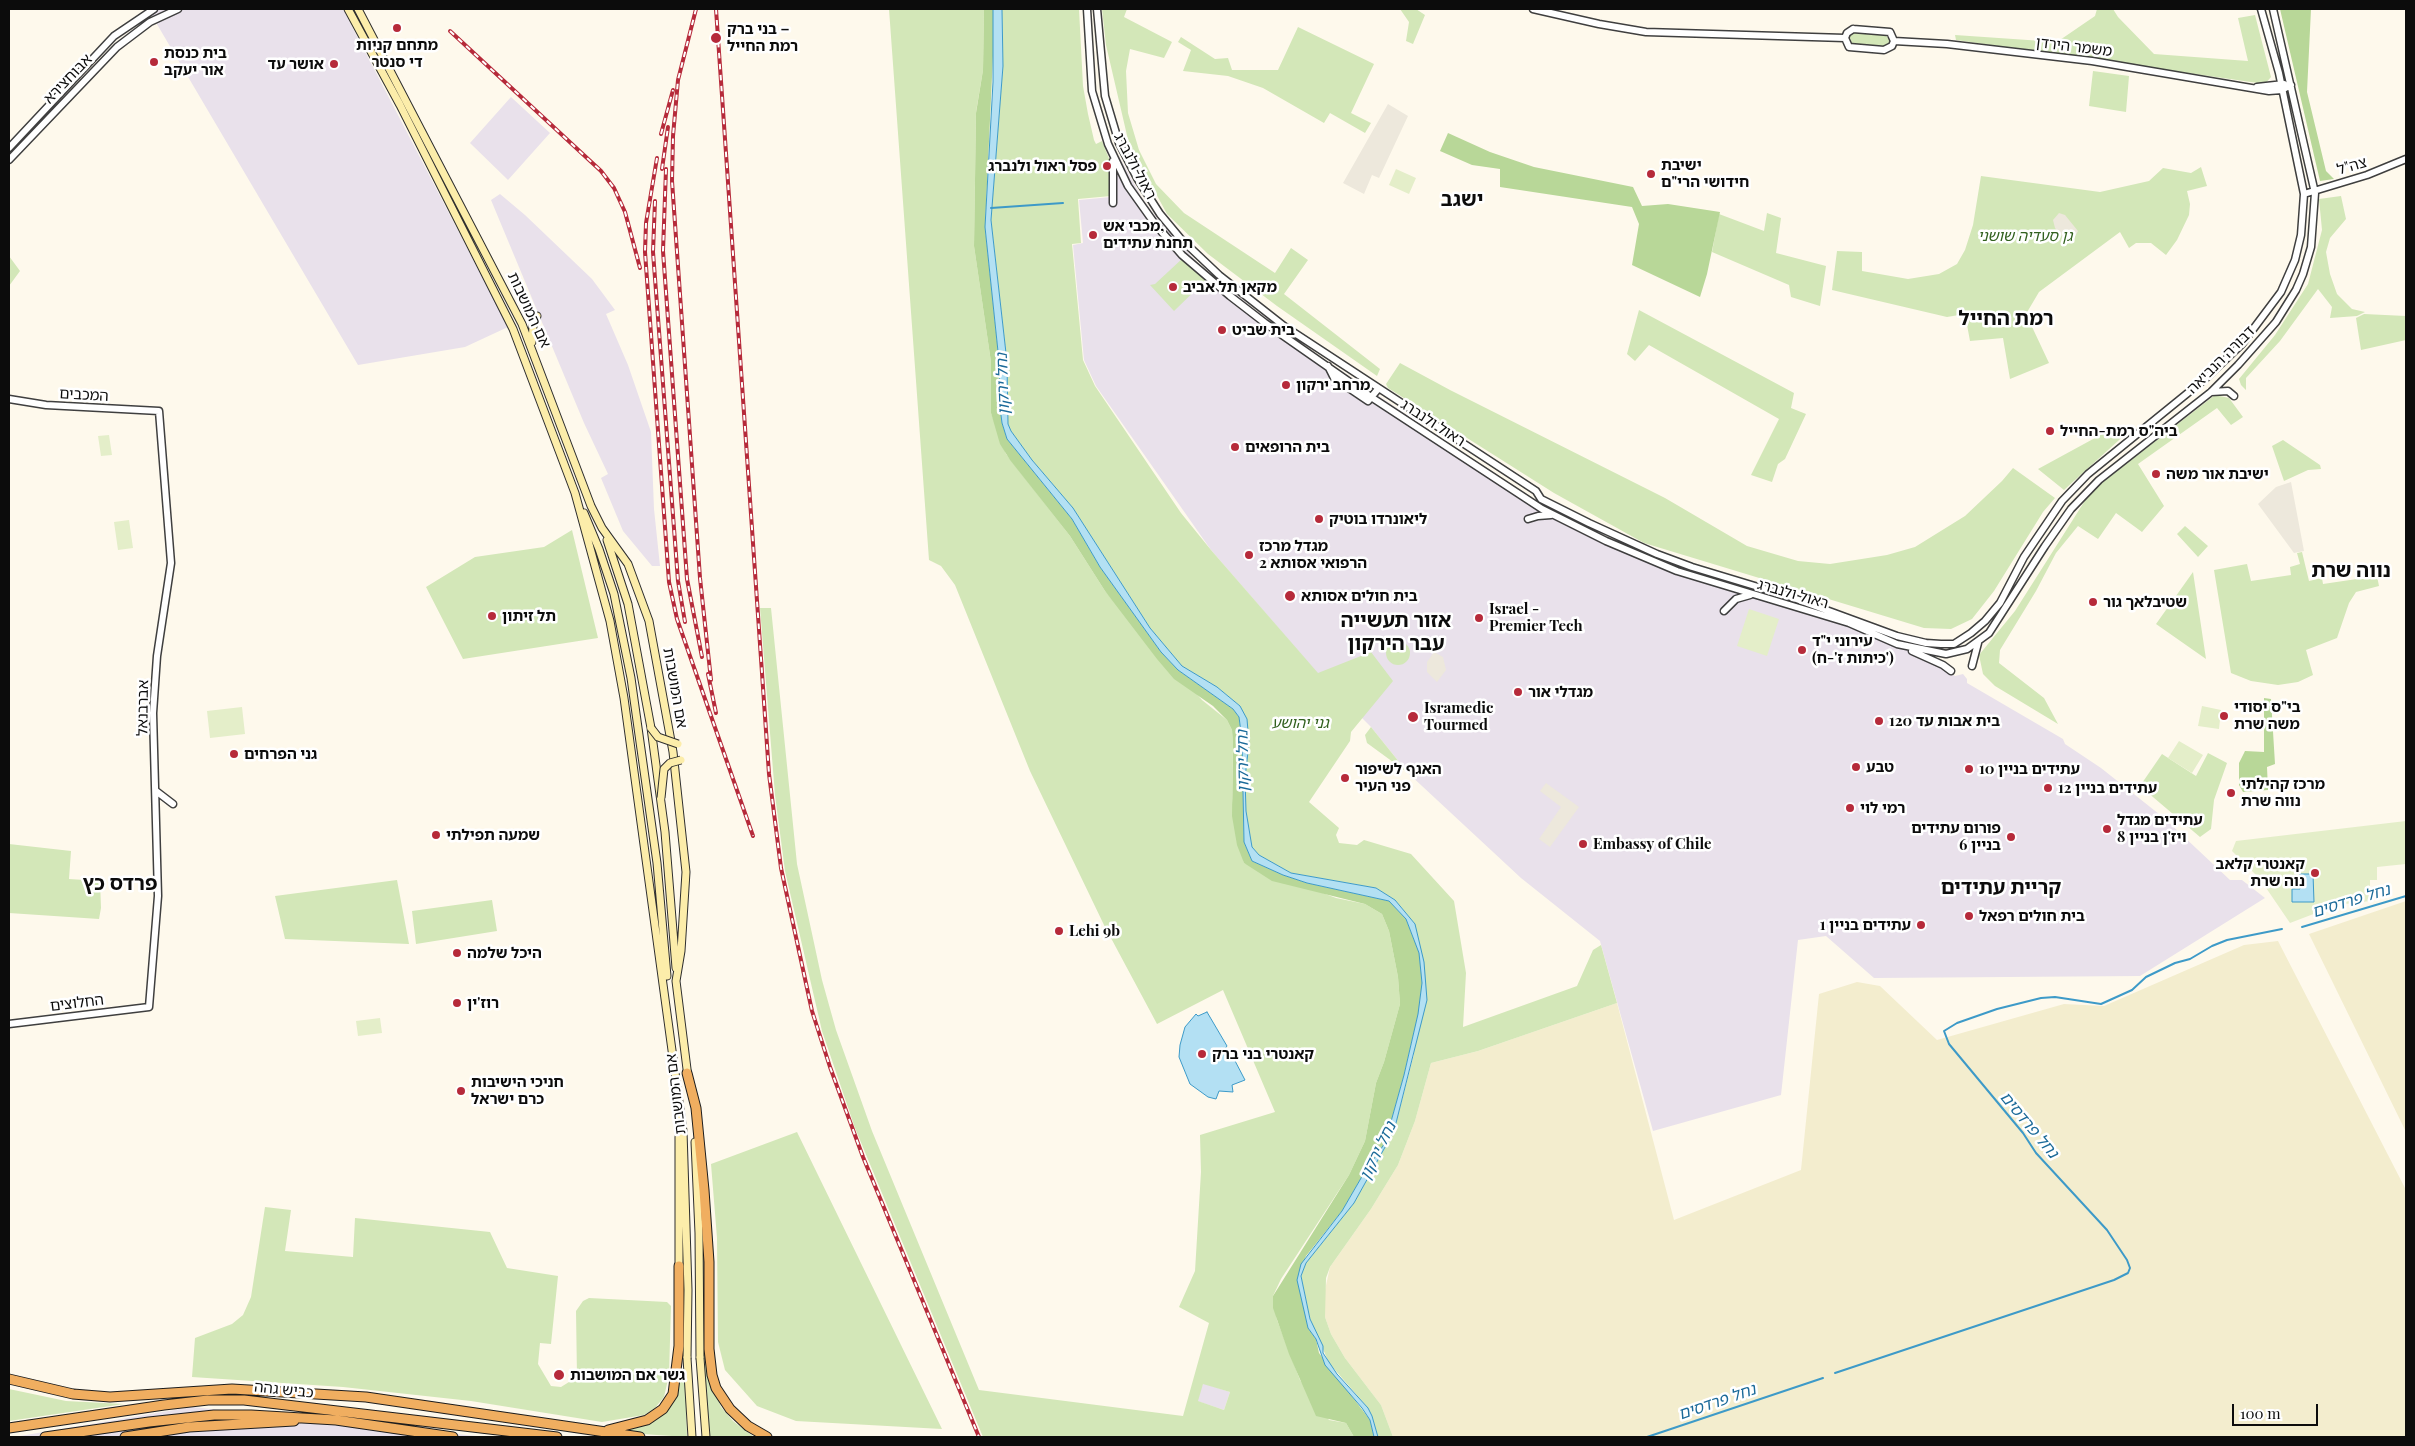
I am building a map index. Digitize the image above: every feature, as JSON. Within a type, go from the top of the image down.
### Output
[{"type":"highway","points":[[687,1073],[699,1130],[704,1190],[709,1262],[709,1349],[712,1375],[716,1388],[730,1409],[748,1426],[767,1437]]},
{"type":"highway","points":[[598,1430],[614,1429],[647,1420],[663,1409],[673,1394],[680,1346],[679,1266]]},
{"type":"highway","points":[[9,1374],[40,1387]]},
{"type":"highway","points":[[9,1379],[73,1394],[110,1397],[232,1389],[321,1393],[442,1407],[640,1437]]},
{"type":"highway","name":"כביש גהה","points":[[9,1428],[164,1405],[208,1400],[244,1400],[557,1437]]},
{"type":"highway","name":"כביש גהה","points":[[45,1437],[214,1415],[279,1415],[343,1421],[453,1437]]},
{"type":"highway","points":[[125,1437],[161,1430],[222,1424],[343,1421]]},
{"type":"main road","name":"אם המושבות","points":[[348,9],[400,105],[509,321],[575,492],[610,621],[621,679],[681,1114],[687,1234],[687,1358],[692,1437]]},
{"type":"main road","name":"אם המושבות","points":[[358,9],[470,220],[533,350],[591,506],[602,528],[628,564],[649,621],[673,752],[686,872],[681,951],[676,980],[695,1133],[698,1187],[700,1358],[706,1437]]},
{"type":"main road","points":[[533,350],[532,331],[537,316]]},
{"type":"main road","points":[[575,492],[599,549],[614,594],[631,678],[657,862],[667,964],[667,1005]]},
{"type":"main road","points":[[602,528],[615,559],[628,604],[651,728],[661,798],[676,980]]},
{"type":"main road","points":[[651,728],[658,737],[678,744]]},
{"type":"main road","points":[[661,798],[664,769],[670,764],[681,760]]},
{"type":"main road","points":[[679,1266],[678,1180],[681,1114]]},
{"type":"street","points":[[9,148],[114,36],[144,13],[154,9]]},
{"type":"street","name":"אבוחצירא","points":[[9,160],[117,46],[150,22],[178,9]]},
{"type":"street","name":"ראול ולנברג","points":[[1087,9],[1092,91],[1099,121],[1113,157],[1136,200],[1170,242],[1186,258],[1230,296],[1328,366],[1334,378],[1368,401],[1371,397],[1553,515],[1637,556],[1752,594],[1849,623],[1897,644],[1932,653],[1951,654]]},
{"type":"street","name":"ראול ולנברג","points":[[1097,9],[1102,75],[1110,115],[1127,159],[1160,214],[1186,244],[1251,301],[1284,326],[1536,491],[1541,499],[1657,554],[1713,574],[1788,596],[1897,636],[1926,643],[1954,644]]},
{"type":"street","points":[[1533,9],[1599,24],[1646,32],[1845,38]]},
{"type":"street","name":"דבורה הנביאה","points":[[1954,644],[1972,633],[1992,613],[2038,536],[2062,501],[2088,474],[2205,379],[2242,344],[2261,322],[2281,292],[2295,260],[2304,218],[2304,194],[2282,87],[2262,9]]},
{"type":"street","name":"דבורה הנביאה","points":[[1951,654],[1963,651],[1978,642],[1994,628],[2045,546],[2072,509],[2100,480],[2211,392],[2276,322],[2296,290],[2311,247],[2316,212],[2315,189],[2273,9]]},
{"type":"street","points":[[1853,29],[1886,31],[1890,32],[1894,41],[1889,49],[1884,50],[1849,47],[1845,38],[1847,33],[1853,29]]},
{"type":"street","name":"משמר הירדן","points":[[1894,41],[1947,44],[2092,61],[2269,91],[2291,85]]},
{"type":"street","points":[[1113,157],[1113,203]]},
{"type":"street","name":"צה\"ל","points":[[2304,194],[2315,189],[2367,175],[2406,159]]},
{"type":"street","points":[[1371,397],[1378,389]]},
{"type":"street","points":[[2211,392],[2223,391],[2234,396]]},
{"type":"street","name":"המכבים","points":[[9,399],[46,405],[159,411]]},
{"type":"street","name":"אברבנאל","points":[[149,1007],[158,896],[155,692],[157,656],[171,563],[159,411]]},
{"type":"street","points":[[1528,519],[1545,514],[1553,515]]},
{"type":"street","points":[[1724,611],[1736,598],[1752,594]]},
{"type":"street","points":[[1972,666],[1978,642]]},
{"type":"street","points":[[1897,644],[1943,665],[1951,671]]},
{"type":"street","points":[[156,791],[173,804]]},
{"type":"street","name":"החלוצים","points":[[9,1024],[149,1007]]},
{"type":"shaded area","points":[[148,9],[343,9],[508,327],[465,347],[358,365]]},
{"type":"shaded area","points":[[511,97],[550,133],[508,180],[470,143]]},
{"type":"shaded area","points":[[1388,104],[1408,116],[1379,178],[1372,175],[1364,194],[1343,183]]},
{"type":"shaded area","points":[[1119,156],[1141,196],[1157,218],[1197,262],[1254,309],[1318,355],[1529,497],[1612,540],[1664,562],[1837,615],[1912,645],[1955,676],[1963,674],[1967,679],[1967,683],[2063,739],[2065,744],[2101,768],[2164,818],[2230,880],[2242,880],[2265,898],[2140,976],[1874,978],[1826,936],[1798,940],[1781,1095],[1653,1131],[1600,941],[1521,878],[1408,773],[1371,727],[1318,674],[1211,550],[1096,386],[1084,360],[1073,245],[1083,243],[1079,200],[1111,197]]},
{"type":"shaded area","points":[[500,194],[525,215],[592,279],[615,310],[606,314],[628,365],[651,432],[654,509],[660,566],[652,566],[623,531],[601,478],[608,474],[584,423],[491,200]]},
{"type":"shaded area","points":[[2059,213],[2065,215],[2078,231],[2072,242],[2065,240],[2055,228],[2053,220]]},
{"type":"shaded area","points":[[2291,482],[2304,551],[2294,553],[2258,504],[2276,487]]},
{"type":"shaded area","points":[[1434,652],[1443,657],[1446,670],[1437,682],[1427,672],[1427,662]]},
{"type":"shaded area","points":[[1546,783],[1579,807],[1550,847],[1539,839],[1561,807],[1540,791]]},
{"type":"shaded area","points":[[2406,901],[2406,1132],[2309,934]]},
{"type":"shaded area","points":[[2278,941],[2406,1190],[2406,1437],[1393,1437],[1381,1405],[1345,1358],[1331,1334],[1325,1317],[1325,1290],[1330,1267],[1371,1209],[1398,1165],[1415,1121],[1431,1063],[1478,1051],[1617,1003],[1674,1220],[1801,1170],[1819,994],[1857,982],[1880,986],[1937,1040],[2064,1004],[2104,1006],[2244,945]]},
{"type":"shaded area","points":[[1203,1383],[1230,1392],[1224,1410],[1197,1401]]},
{"type":"shaded area","points":[[192,1407],[486,1437],[14,1437]]},
{"type":"green space","points":[[889,9],[984,9],[983,70],[976,112],[974,246],[991,362],[991,413],[1006,454],[1070,536],[1105,591],[1202,700],[1227,720],[1232,730],[1233,745],[1232,799],[1244,863],[1336,898],[1365,904],[1382,914],[1389,931],[1398,977],[1400,1004],[1384,1062],[1376,1083],[1365,1141],[1349,1175],[1281,1279],[1273,1296],[1277,1320],[1300,1380],[1329,1420],[1346,1423],[1354,1437],[983,1437],[855,1128],[822,1031],[785,871],[775,795],[760,608],[771,608],[797,864],[822,980],[836,1030],[872,1131],[979,1390],[1183,1416],[1209,1323],[1179,1307],[1195,1271],[1201,1172],[1200,1135],[1275,1112],[1223,990],[1157,1024],[1104,925],[1030,771],[955,585],[941,566],[929,560]],"holes":[[[1203,1384],[1230,1392],[1224,1410],[1198,1401]]]},
{"type":"green space","points":[[984,9],[993,9],[994,34],[985,227],[999,361],[1000,407],[1007,439],[1072,519],[1100,567],[1161,652],[1178,670],[1233,709],[1239,717],[1242,740],[1244,842],[1252,861],[1307,883],[1389,901],[1406,919],[1419,953],[1422,983],[1418,1014],[1404,1075],[1385,1143],[1364,1173],[1342,1211],[1306,1256],[1300,1269],[1308,1328],[1316,1339],[1319,1353],[1370,1420],[1374,1437],[1354,1437],[1346,1423],[1316,1416],[1289,1354],[1273,1308],[1273,1296],[1349,1175],[1365,1141],[1376,1083],[1384,1062],[1400,1004],[1398,977],[1389,931],[1382,914],[1365,904],[1272,881],[1244,863],[1237,845],[1232,816],[1233,745],[1232,730],[1227,720],[1213,706],[1174,679],[1157,659],[1105,591],[1070,536],[1010,460],[1000,444],[991,413],[991,362],[974,246],[976,113],[983,70]]},
{"type":"green space","name":"גני יהושע","points":[[1002,9],[1079,9],[1083,86],[1088,114],[1094,140],[1096,144],[1102,141],[1112,166],[1111,196],[1078,199],[1081,243],[1072,244],[1083,360],[1095,386],[1181,513],[1318,673],[1371,652],[1393,681],[1351,732],[1350,741],[1309,802],[1339,828],[1336,835],[1339,843],[1357,845],[1364,840],[1411,854],[1454,901],[1466,973],[1463,1027],[1577,986],[1593,950],[1601,945],[1617,1003],[1478,1051],[1431,1063],[1415,1121],[1398,1165],[1371,1209],[1330,1267],[1326,1278],[1325,1317],[1331,1334],[1345,1358],[1381,1405],[1393,1437],[1378,1437],[1368,1408],[1329,1363],[1310,1319],[1301,1276],[1306,1263],[1354,1203],[1394,1131],[1414,1054],[1415,924],[1395,900],[1376,888],[1291,873],[1259,855],[1252,847],[1246,811],[1240,706],[1217,687],[1182,666],[1150,628],[1073,508],[1032,460],[1011,431],[1008,424],[1007,362],[991,220],[1003,66]]},
{"type":"green space","points":[[1102,9],[1127,9],[1124,17],[1172,42],[1164,58],[1130,49],[1126,71],[1128,113],[1139,150],[1156,184],[1184,213],[1275,273],[1291,248],[1308,260],[1284,294],[1380,369],[1377,376],[1277,306],[1208,254],[1167,214],[1129,144],[1106,45]]},
{"type":"green space","points":[[1400,9],[1416,9],[1425,15],[1413,44],[1406,41],[1409,22]]},
{"type":"green space","points":[[2097,9],[2113,9],[2118,17],[2154,54],[2248,61],[2238,18],[2255,15],[2271,77],[2265,84],[1956,40],[1955,35],[2057,42],[2095,16]]},
{"type":"green space","points":[[2280,9],[2311,9],[2307,92],[2326,171],[2334,179],[2320,181]]},
{"type":"green space","points":[[1298,27],[1374,64],[1351,113],[1371,123],[1365,133],[1330,113],[1324,123],[1263,88],[1228,76],[1183,71],[1191,50],[1178,42],[1181,37],[1215,59],[1228,58],[1232,70],[1278,70]]},
{"type":"green space","points":[[1853,32],[1885,34],[1890,41],[1885,47],[1852,44],[1849,35]]},
{"type":"green space","points":[[2093,71],[2129,76],[2126,112],[2089,106]]},
{"type":"green space","points":[[1448,133],[1490,152],[1534,167],[1633,187],[1642,206],[1668,204],[1720,212],[1707,274],[1700,297],[1632,265],[1639,224],[1632,207],[1500,187],[1500,169],[1472,165],[1440,151]]},
{"type":"green space","name":"גן סעדיה שושני","points":[[2201,167],[2207,186],[2187,191],[2190,204],[2189,215],[2177,240],[2166,255],[2151,243],[2136,243],[2129,248],[2120,232],[2039,292],[2026,314],[2049,363],[2010,379],[2003,338],[1970,341],[1965,314],[1947,317],[1832,290],[1837,251],[1862,252],[1862,271],[1908,279],[1939,274],[1957,264],[1965,250],[1973,225],[1981,176],[2100,192],[2149,181],[2163,168],[2191,173]]},
{"type":"green space","points":[[1396,169],[1416,178],[1409,194],[1389,185]]},
{"type":"green space","points":[[2341,196],[2346,219],[2330,238],[2326,252],[2330,274],[2337,294],[2352,309],[2365,312],[2357,316],[2330,318],[2332,307],[2318,289],[2280,341],[2246,378],[2246,390],[2241,385],[2239,379],[2275,335],[2308,284],[2322,230],[2319,199]]},
{"type":"green space","points":[[1767,213],[1781,218],[1776,253],[1826,266],[1820,306],[1791,297],[1789,285],[1712,252],[1719,214],[1764,231]]},
{"type":"green space","points":[[9,256],[20,271],[9,286]]},
{"type":"green space","points":[[1183,258],[1208,278],[1174,311],[1150,285],[1155,284]]},
{"type":"green space","points":[[1639,310],[1794,393],[1791,408],[1806,414],[1785,459],[1778,464],[1772,482],[1751,475],[1779,419],[1649,345],[1635,361],[1627,354]]},
{"type":"green space","points":[[2364,314],[2406,316],[2406,340],[2361,350],[2356,318]]},
{"type":"green space","points":[[1400,363],[1665,498],[1747,546],[1798,561],[1830,564],[1887,555],[1915,547],[1965,516],[2013,468],[2055,498],[2043,512],[1994,591],[1972,619],[1951,629],[1924,628],[1644,543],[1554,493],[1388,388],[1386,384]]},
{"type":"green space","points":[[2215,395],[2229,398],[2243,417],[2231,425],[2217,408],[2138,464],[2164,506],[2142,532],[2116,513],[2098,539],[2078,526],[2056,553],[2036,591],[2000,650],[1999,663],[2044,698],[2058,724],[1995,686],[1983,674],[1979,655],[2015,611],[2086,499],[2103,482]]},
{"type":"green space","points":[[2117,426],[2129,431],[2064,490],[2038,469]]},
{"type":"green space","points":[[109,435],[112,455],[101,456],[98,436]]},
{"type":"green space","points":[[2283,440],[2320,465],[2321,469],[2308,470],[2284,481],[2272,446]]},
{"type":"green space","points":[[129,520],[133,548],[118,550],[114,522]]},
{"type":"green space","points":[[2185,526],[2208,546],[2198,557],[2177,534]]},
{"type":"green space","points":[[572,530],[598,638],[463,659],[426,587],[475,557],[544,547]]},
{"type":"green space","points":[[2302,552],[2309,581],[2322,578],[2323,584],[2377,576],[2379,586],[2356,592],[2349,603],[2337,638],[2306,650],[2313,675],[2298,682],[2278,685],[2251,681],[2231,673],[2214,570],[2247,564],[2251,581],[2291,575],[2290,567],[2300,564],[2297,553]]},
{"type":"green space","points":[[2193,572],[2206,659],[2156,624]]},
{"type":"green space","points":[[1749,609],[1779,619],[1767,656],[1737,646]]},
{"type":"green space","points":[[1398,641],[1403,642],[1409,648],[1409,658],[1403,664],[1398,665],[1393,664],[1387,658],[1386,653],[1387,648],[1393,642]]},
{"type":"green space","points":[[2264,698],[2271,699],[2275,764],[2267,767],[2268,790],[2243,792],[2239,785],[2239,763],[2245,751],[2264,752]]},
{"type":"green space","points":[[2202,706],[2221,710],[2219,729],[2198,726]]},
{"type":"green space","points":[[242,707],[245,734],[210,738],[207,711]]},
{"type":"green space","points":[[1371,727],[1408,773],[1367,743],[1365,735]]},
{"type":"green space","points":[[2179,741],[2203,755],[2192,773],[2168,758]]},
{"type":"green space","points":[[2208,753],[2227,763],[2214,800],[2211,829],[2200,837],[2140,786],[2162,754],[2196,776]]},
{"type":"green space","name":"קאנטרי קלאב נוה שרת","points":[[2406,821],[2406,864],[2377,867],[2377,880],[2370,880],[2370,901],[2337,905],[2290,923],[2260,879],[2232,851],[2236,841]]},
{"type":"green space","points":[[9,844],[71,851],[69,879],[100,881],[101,908],[99,919],[9,913]]},
{"type":"green space","points":[[397,880],[409,944],[285,939],[275,896]]},
{"type":"green space","points":[[492,900],[497,931],[416,944],[412,911]]},
{"type":"green space","points":[[380,1018],[382,1033],[358,1036],[356,1021]]},
{"type":"green space","points":[[797,1132],[942,1429],[796,1421],[757,1406],[725,1370],[718,1342],[717,1238],[711,1164]]},
{"type":"green space","points":[[265,1207],[291,1210],[285,1251],[353,1257],[355,1218],[490,1232],[507,1268],[558,1276],[551,1344],[540,1343],[538,1364],[551,1386],[561,1387],[577,1377],[576,1311],[583,1301],[589,1298],[667,1302],[671,1306],[669,1375],[664,1397],[655,1408],[644,1415],[602,1422],[471,1401],[343,1387],[192,1377],[195,1338],[232,1324],[243,1315],[251,1297]]},
{"type":"green space","points":[[702,1350],[707,1352],[713,1387],[721,1407],[733,1421],[754,1437],[708,1437]]},
{"type":"green space","points":[[679,1368],[685,1369],[687,1437],[627,1433],[629,1428],[675,1397]]},
{"type":"green space","points":[[9,1389],[66,1401],[124,1404],[9,1421]]},
{"type":"water","name":"נחל ירקון","points":[[993,9],[1002,9],[1003,66],[991,220],[1007,362],[1008,424],[1011,431],[1032,460],[1073,508],[1150,628],[1182,666],[1217,687],[1240,706],[1247,719],[1249,743],[1245,778],[1246,811],[1252,847],[1259,855],[1291,873],[1376,888],[1395,900],[1415,924],[1424,962],[1427,1000],[1394,1131],[1354,1203],[1306,1263],[1301,1276],[1310,1319],[1323,1346],[1323,1353],[1337,1374],[1368,1408],[1378,1437],[1374,1437],[1370,1420],[1362,1408],[1325,1365],[1316,1339],[1308,1328],[1297,1280],[1301,1264],[1342,1211],[1364,1173],[1385,1143],[1404,1075],[1418,1014],[1422,983],[1419,953],[1406,919],[1389,901],[1307,883],[1252,861],[1244,842],[1242,740],[1239,717],[1233,709],[1178,670],[1161,652],[1100,567],[1072,519],[1007,439],[1000,407],[999,361],[985,227],[993,82]]},
{"type":"water","points":[[2300,874],[2313,874],[2314,902],[2292,902],[2292,889],[2300,889]]},
{"type":"water","name":"קאנטרי בני ברק","points":[[1207,1012],[1227,1046],[1224,1050],[1225,1056],[1233,1057],[1245,1080],[1232,1085],[1233,1092],[1219,1091],[1216,1099],[1208,1097],[1190,1084],[1179,1057],[1185,1027],[1196,1014],[1198,1016]]},
{"type":"waterway","points":[[991,208],[1063,203]]},
{"type":"waterway","name":"נחל פרדסים","points":[[2302,927],[2406,896]]},
{"type":"waterway","name":"נחל פרדסים","points":[[1835,1373],[2114,1280],[2128,1273],[2130,1268],[2127,1260],[2107,1230],[2036,1153],[2023,1133],[1949,1044],[1944,1031],[1957,1023],[1997,1009],[2041,998],[2055,997],[2101,1004],[2132,990],[2146,977],[2175,963],[2190,959],[2212,946],[2227,940],[2282,929]]},
{"type":"waterway","name":"נחל פרדסים","points":[[1647,1437],[1823,1378]]},
{"type":"railway","points":[[696,9],[678,80],[673,136],[672,181],[700,578],[711,680]]},
{"type":"railway","points":[[716,9],[769,774],[781,868],[812,1011],[830,1067],[863,1157],[979,1437]]},
{"type":"railway","points":[[450,31],[601,171],[614,188],[625,212],[640,268]]},
{"type":"railway","points":[[661,134],[673,90]]},
{"type":"railway","points":[[662,169],[668,127]]},
{"type":"railway","points":[[657,158],[646,223],[645,252],[669,582],[677,619],[753,836]]},
{"type":"railway","points":[[666,169],[663,251],[687,579],[702,657]]},
{"type":"railway","points":[[655,201],[653,252],[678,581],[685,622]]},
{"type":"railway","points":[[708,674],[716,713]]},
{"type":"place","name":"מתחם קניות די סנטר","points":[[397,28]]},
{"type":"place","name":"בני ברק – רמת החייל","points":[[716,38]]},
{"type":"place","name":"בית כנסת אור יעקב","points":[[154,62]]},
{"type":"place","name":"אושר עד","points":[[334,64]]},
{"type":"place","name":"פסל ראול ולנברג","points":[[1107,166]]},
{"type":"place","name":"ישיבת חידושי הרי\"ם","points":[[1651,174]]},
{"type":"place","name":"מכבי אש, תחנת עתידים","points":[[1093,235]]},
{"type":"place","name":"מקאן תל אביב","points":[[1173,287]]},
{"type":"place","name":"בית שביט","points":[[1222,330]]},
{"type":"place","name":"מרחב ירקון","points":[[1286,385]]},
{"type":"place","name":"ביה\"ס רמת-החייל","points":[[2050,431]]},
{"type":"place","name":"בית הרופאים","points":[[1235,447]]},
{"type":"place","name":"ישיבת אור משה","points":[[2156,474]]},
{"type":"place","name":"ליאונרדו בוטיק","points":[[1319,519]]},
{"type":"place","name":"מגדל מרכז הרפואי אסותא 2","points":[[1249,555]]},
{"type":"place","name":"בית חולים אסותא","points":[[1290,596]]},
{"type":"place","name":"שטיבלאך גור","points":[[2093,602]]},
{"type":"place","name":"תל זיתון","points":[[492,616]]},
{"type":"place","name":"Israel - Premier Tech","points":[[1479,618]]},
{"type":"place","name":"עירוני י\"ד (כיתות ז'-ח')","points":[[1802,650]]},
{"type":"place","name":"מגדלי אור","points":[[1518,692]]},
{"type":"place","name":"בי\"ס יסודי משה שרת","points":[[2224,716]]},
{"type":"place","name":"Isramedic Tourmed","points":[[1413,717]]},
{"type":"place","name":"בית אבות עד 120","points":[[1879,721]]},
{"type":"place","name":"גני הפרחים","points":[[234,754]]},
{"type":"place","name":"טבע","points":[[1856,767]]},
{"type":"place","name":"עתידים בניין 10","points":[[1969,769]]},
{"type":"place","name":"האגף לשיפור פני העיר","points":[[1345,778]]},
{"type":"place","name":"עתידים בניין 12","points":[[2048,788]]},
{"type":"place","name":"מרכז קהילתי נווה שרת","points":[[2231,793]]},
{"type":"place","name":"רמי לוי","points":[[1850,808]]},
{"type":"place","name":"עתידים מגדל ויז'ן בניין 8","points":[[2107,829]]},
{"type":"place","name":"שמעה תפילתי","points":[[436,835]]},
{"type":"place","name":"פורום עתידים בניין 6","points":[[2011,837]]},
{"type":"place","name":"Embassy of Chile","points":[[1583,844]]},
{"type":"place","name":"קאנטרי קלאב נוה שרת","points":[[2315,873]]},
{"type":"place","name":"בית חולים רפאל","points":[[1969,916]]},
{"type":"place","name":"עתידים בניין 1","points":[[1921,925]]},
{"type":"place","name":"Lehi 9b","points":[[1059,931]]},
{"type":"place","name":"היכל שלמה","points":[[457,953]]},
{"type":"place","name":"רוז'ין","points":[[457,1003]]},
{"type":"place","name":"קאנטרי בני ברק","points":[[1202,1054]]},
{"type":"place","name":"חניכי הישיבות כרם ישראל","points":[[461,1091]]},
{"type":"place","name":"גשר אם המושבות","points":[[559,1375]]},
{"type":"district","name":"ישגב","points":[[1462,200]]},
{"type":"district","name":"רמת החייל","points":[[2006,319]]},
{"type":"district","name":"נווה שרת","points":[[2351,571]]},
{"type":"district","name":"אזור תעשייה עבר הירקון","points":[[1396,632]]},
{"type":"district","name":"פרדס כץ","points":[[120,884]]},
{"type":"district","name":"קריית עתידים","points":[[2001,888]]}]
